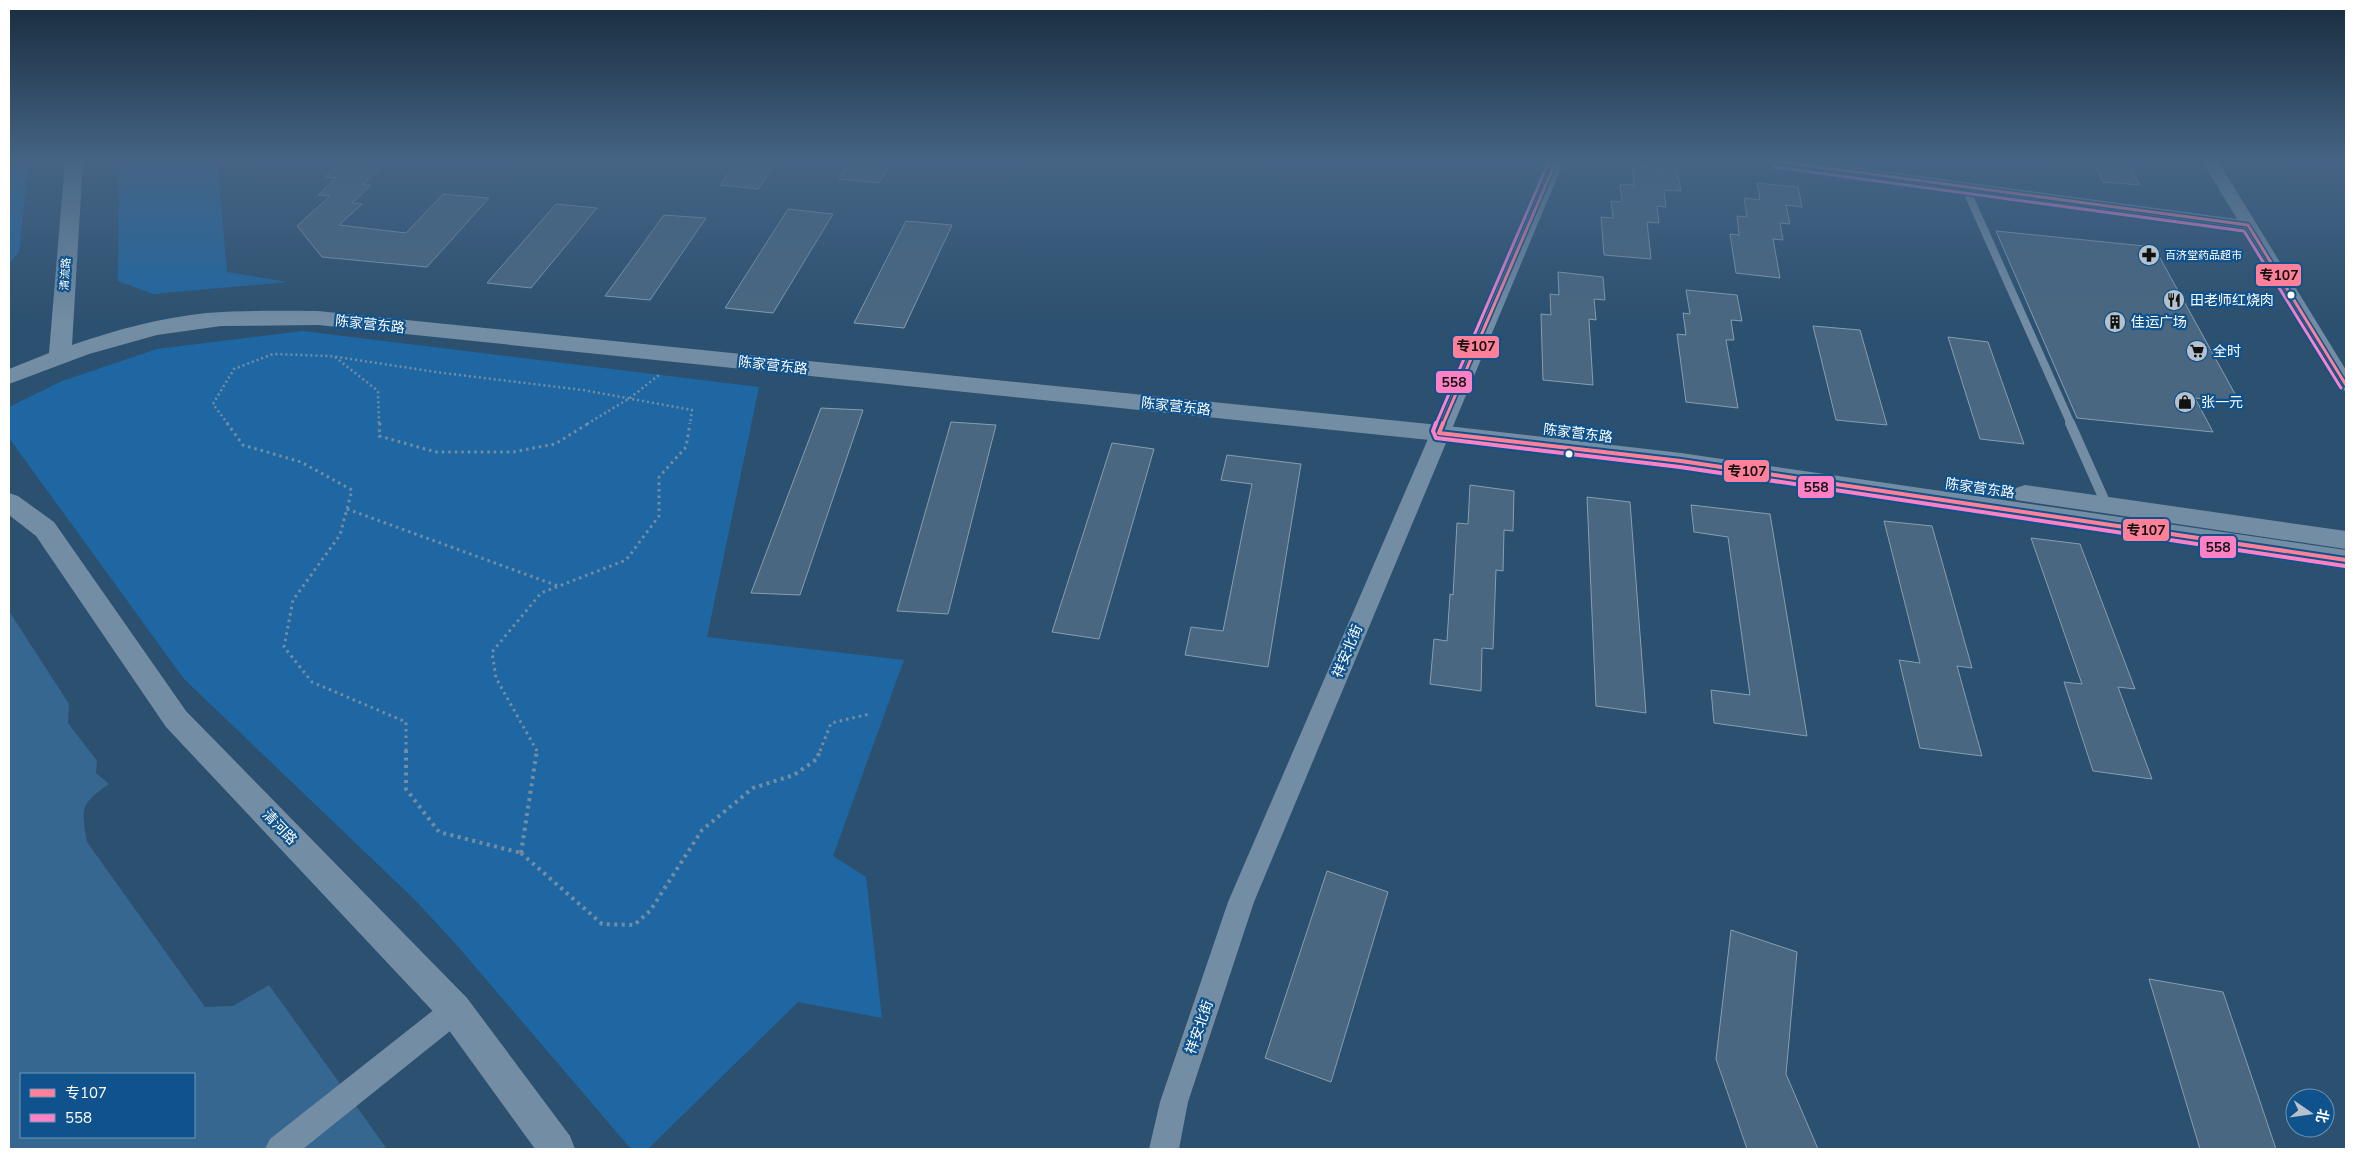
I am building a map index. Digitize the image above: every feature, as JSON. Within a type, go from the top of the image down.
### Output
[{"type":"street","name":"清流路","points":[[61,348],[70,215]]},
{"type":"street","name":"祥安北街","points":[[1164,1149],[1174,1102],[1241,902],[1533,215]]},
{"type":"street","points":[[2168,215],[2248,226]]},
{"type":"street","points":[[2242,215],[2346,385]]},
{"type":"street","name":"陈家营东路","points":[[9,363],[61,348],[153,316],[233,304],[347,303],[1442,426],[1695,448],[2346,540]]},
{"type":"street","name":"陈家营东路","points":[[9,377],[61,348]]},
{"type":"street","name":"陈家营东路","points":[[1442,426],[2346,560]]},
{"type":"street","name":"清河路","points":[[9,502],[46,529],[176,719],[456,1010],[557,1149]]},
{"type":"street","points":[[280,1149],[456,1010]]},
{"type":"lane","points":[[1977,215],[2107,506]]},
{"type":"path","points":[[521,853],[537,749],[496,678],[492,652],[541,594],[626,560],[659,516],[660,477],[686,446],[692,410],[583,390],[443,373],[334,357],[272,354],[234,369],[213,404],[243,445],[301,462],[352,490],[340,535],[293,600],[284,646],[312,682],[406,722],[406,789],[439,832],[521,853],[602,924],[634,925],[650,911],[702,830],[753,788],[794,775],[817,759],[832,723],[870,714]]},
{"type":"path","points":[[334,357],[378,391],[380,411],[379,436],[436,452],[513,452],[555,444],[630,398],[659,375]]},
{"type":"path","points":[[347,509],[559,587]]},
{"type":"shaded area","points":[[9,215],[23,215],[19,252],[9,263]]},
{"type":"shaded area","points":[[119,215],[222,215],[227,272],[288,282],[153,294],[118,281]]},
{"type":"shaded area","points":[[303,331],[759,387],[707,637],[904,660],[833,856],[866,877],[882,1018],[798,1002],[648,1149],[631,1149],[454,942],[413,898],[184,679],[9,438],[9,407],[62,381],[157,349]]},
{"type":"shaded area","points":[[9,611],[69,704],[68,723],[97,761],[96,773],[109,784],[92,797],[85,808],[84,821],[87,842],[205,1007],[233,1006],[269,985],[387,1149],[9,1149]]},
{"type":"building","points":[[309,215],[350,215],[339,225],[406,233],[423,215],[474,215],[427,267],[322,257],[297,226]]},
{"type":"building","points":[[546,215],[591,215],[531,288],[487,283]]},
{"type":"building","points":[[664,215],[706,218],[650,300],[605,296]]},
{"type":"building","points":[[784,215],[832,215],[773,313],[725,308]]},
{"type":"building","points":[[1613,215],[1658,215],[1659,223],[1647,222],[1651,259],[1604,255],[1601,217],[1613,218]]},
{"type":"building","points":[[1747,215],[1788,215],[1790,224],[1780,223],[1783,240],[1773,239],[1780,278],[1736,273],[1730,234],[1739,235],[1737,216],[1747,217]]},
{"type":"building","points":[[906,221],[952,225],[904,328],[854,323]]},
{"type":"building","name":"佳运广场","points":[[1996,231],[2154,247],[2240,403],[2195,398],[2213,432],[2077,418]]},
{"type":"building","points":[[1558,272],[1603,277],[1605,300],[1594,299],[1596,320],[1589,319],[1593,385],[1543,380],[1541,314],[1551,315],[1550,294],[1559,295]]},
{"type":"building","points":[[1686,290],[1737,295],[1742,321],[1731,320],[1734,340],[1726,340],[1738,408],[1686,402],[1677,334],[1686,335],[1683,313],[1690,314]]},
{"type":"building","points":[[1813,326],[1860,330],[1887,425],[1836,420]]},
{"type":"building","points":[[1948,337],[1988,342],[2024,444],[1980,439]]},
{"type":"building","points":[[821,408],[863,410],[800,595],[751,593]]},
{"type":"building","points":[[951,422],[996,425],[948,614],[897,611]]},
{"type":"building","points":[[1112,443],[1154,449],[1099,639],[1052,632]]},
{"type":"building","points":[[1227,455],[1301,464],[1268,667],[1185,655],[1191,627],[1223,631],[1252,484],[1221,480]]},
{"type":"building","points":[[1470,485],[1514,491],[1513,531],[1504,530],[1503,571],[1496,570],[1493,649],[1482,648],[1481,691],[1430,684],[1434,639],[1447,641],[1450,594],[1453,595],[1457,523],[1468,524]]},
{"type":"building","points":[[1587,497],[1630,502],[1646,713],[1596,706]]},
{"type":"building","points":[[1691,505],[1770,514],[1807,736],[1714,723],[1711,690],[1750,695],[1728,537],[1694,532]]},
{"type":"building","points":[[1884,521],[1932,526],[1972,668],[1957,666],[1982,756],[1920,748],[1899,660],[1920,663]]},
{"type":"building","points":[[2031,538],[2080,544],[2135,689],[2118,687],[2152,779],[2093,771],[2064,682],[2082,684]]},
{"type":"building","points":[[1327,871],[1388,892],[1331,1082],[1265,1058]]},
{"type":"building","points":[[1731,930],[1797,952],[1786,1074],[1818,1149],[1747,1149],[1716,1059]]},
{"type":"building","points":[[2149,979],[2223,992],[2276,1149],[2200,1149]]},
{"type":"transit line","name":"558","points":[[1526,215],[1433,431],[1436,438],[1680,467],[2345,566]]},
{"type":"transit line","name":"专107","points":[[1533,215],[1439,433],[1681,461],[2346,560]]},
{"type":"transit line","name":"558","points":[[2127,215],[2244,231],[2341,388]]},
{"type":"transit line","name":"专107","points":[[2174,215],[2248,225],[2346,385]]},
{"type":"place","name":"百济堂药品超市","points":[[2149,255]]},
{"type":"place","name":"田老师红烧肉","points":[[2174,300]]},
{"type":"place","name":"佳运广场","points":[[2115,322]]},
{"type":"place","name":"全时","points":[[2197,351]]},
{"type":"place","name":"张一元","points":[[2185,402]]}]
